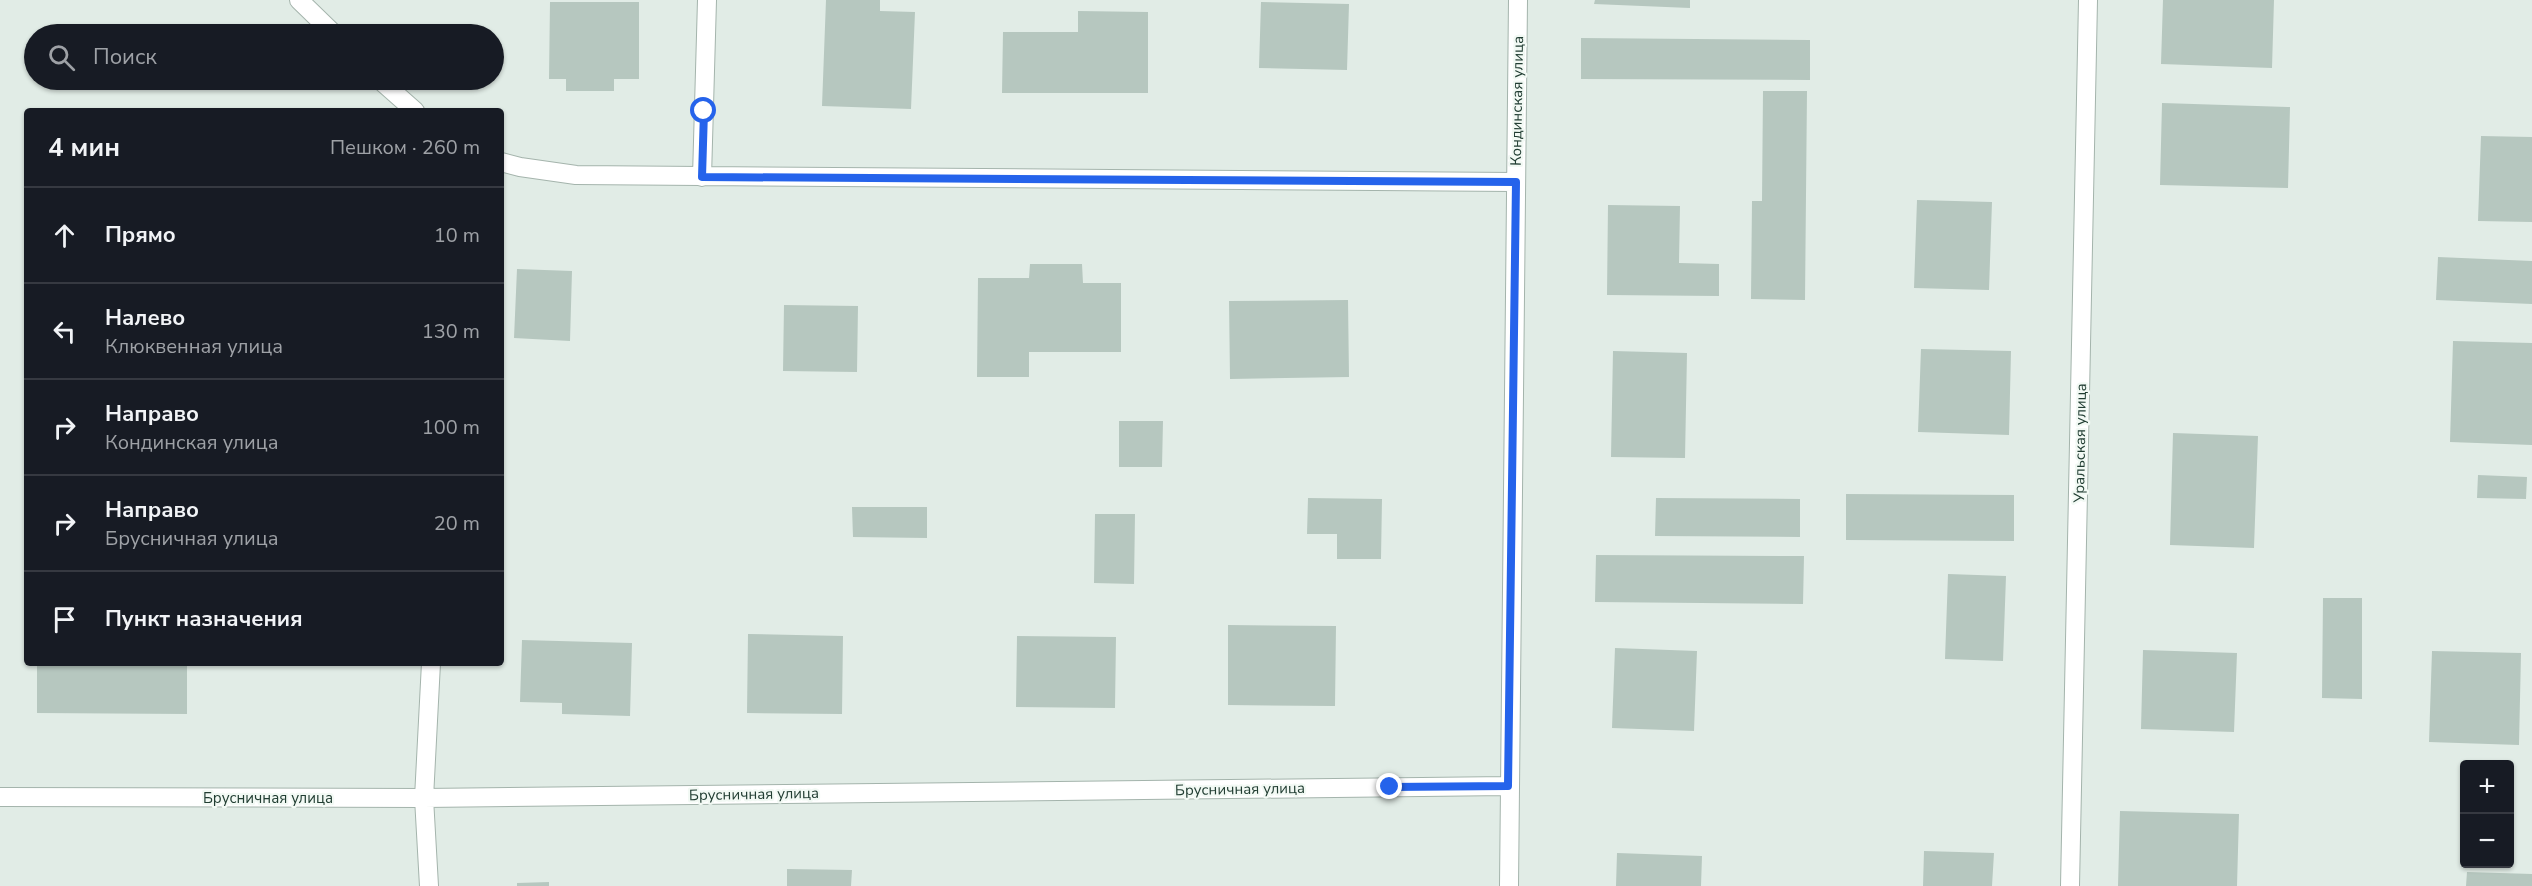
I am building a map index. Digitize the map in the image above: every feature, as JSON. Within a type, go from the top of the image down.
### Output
[{"type":"street","points":[[299,0],[324,24]]},
{"type":"street","points":[[702,177],[707,0]]},
{"type":"street","name":"Кондинская улица","points":[[1509,886],[1508,786],[1518,0]]},
{"type":"street","name":"Уральская улица","points":[[2070,886],[2088,0]]},
{"type":"street","points":[[391,90],[412,108]]},
{"type":"street","points":[[504,163],[576,175],[1516,182]]},
{"type":"street","points":[[429,886],[424,798],[431,666]]},
{"type":"street","name":"Брусничная улица","points":[[0,797],[424,798],[1508,786]]},
{"type":"building","points":[[826,0],[880,0],[880,11],[915,12],[911,109],[822,106]]},
{"type":"building","points":[[1595,0],[1690,0],[1690,8],[1594,4]]},
{"type":"building","points":[[2163,0],[2274,0],[2272,68],[2161,64]]},
{"type":"building","points":[[550,2],[639,2],[639,79],[614,79],[614,91],[566,91],[566,79],[549,79]]},
{"type":"building","points":[[1261,2],[1349,4],[1347,70],[1259,68]]},
{"type":"building","points":[[1078,11],[1148,12],[1148,93],[1002,93],[1003,32],[1078,32]]},
{"type":"building","points":[[1581,38],[1810,40],[1810,80],[1581,79]]},
{"type":"building","points":[[1763,91],[1807,91],[1805,300],[1751,299],[1752,201],[1762,201]]},
{"type":"building","points":[[2162,103],[2290,107],[2288,188],[2160,185]]},
{"type":"building","points":[[2481,136],[2532,137],[2532,222],[2478,221]]},
{"type":"building","points":[[1917,200],[1992,202],[1989,290],[1914,288]]},
{"type":"building","points":[[1608,205],[1680,206],[1679,263],[1719,264],[1719,296],[1607,295]]},
{"type":"building","points":[[2438,257],[2532,261],[2532,304],[2436,300]]},
{"type":"building","points":[[1030,264],[1082,264],[1083,283],[1121,283],[1121,352],[1029,352],[1029,377],[977,377],[978,278],[1029,278]]},
{"type":"building","points":[[517,269],[572,271],[570,341],[514,338]]},
{"type":"building","points":[[1348,300],[1349,377],[1230,379],[1229,301]]},
{"type":"building","points":[[784,305],[858,306],[857,372],[783,371]]},
{"type":"building","points":[[2453,341],[2532,343],[2532,445],[2450,442]]},
{"type":"building","points":[[1921,349],[2011,351],[2009,435],[1918,432]]},
{"type":"building","points":[[1613,351],[1687,353],[1685,458],[1611,457]]},
{"type":"building","points":[[1119,421],[1163,421],[1162,467],[1119,467]]},
{"type":"building","points":[[2173,433],[2258,436],[2254,548],[2170,545]]},
{"type":"building","points":[[2478,475],[2527,477],[2526,499],[2477,498]]},
{"type":"building","points":[[1846,494],[2014,495],[2014,541],[1846,540]]},
{"type":"building","points":[[1308,498],[1382,499],[1381,559],[1337,559],[1337,534],[1307,534]]},
{"type":"building","points":[[1656,498],[1800,499],[1800,537],[1655,536]]},
{"type":"building","points":[[852,507],[927,507],[927,538],[853,537]]},
{"type":"building","points":[[1095,514],[1135,514],[1134,584],[1094,583]]},
{"type":"building","points":[[1596,555],[1804,556],[1803,604],[1595,602]]},
{"type":"building","points":[[1948,574],[2006,576],[2003,661],[1945,659]]},
{"type":"building","points":[[2323,598],[2362,598],[2362,699],[2322,698]]},
{"type":"building","points":[[1228,625],[1336,626],[1335,706],[1228,705]]},
{"type":"building","points":[[748,634],[843,636],[842,714],[747,713]]},
{"type":"building","points":[[1017,636],[1116,637],[1115,708],[1016,707]]},
{"type":"building","points":[[522,640],[632,643],[630,716],[562,714],[562,703],[520,702]]},
{"type":"building","points":[[1615,648],[1697,651],[1694,731],[1612,728]]},
{"type":"building","points":[[2143,650],[2237,653],[2234,732],[2141,729]]},
{"type":"building","points":[[2432,651],[2521,653],[2519,745],[2429,742]]},
{"type":"building","points":[[37,666],[187,666],[187,714],[37,713]]},
{"type":"building","points":[[2120,811],[2239,814],[2237,886],[2118,886]]},
{"type":"building","points":[[1924,851],[1994,853],[1992,886],[1923,886]]},
{"type":"building","points":[[1617,853],[1702,856],[1701,886],[1616,886]]},
{"type":"building","points":[[787,869],[852,870],[851,886],[787,886]]},
{"type":"building","points":[[2467,872],[2532,874],[2532,886],[2466,886]]},
{"type":"building","points":[[549,882],[549,886],[517,886],[517,883]]},
{"type":"route","points":[[704,111],[702,177],[1516,182],[1508,786],[1390,787]]}]
